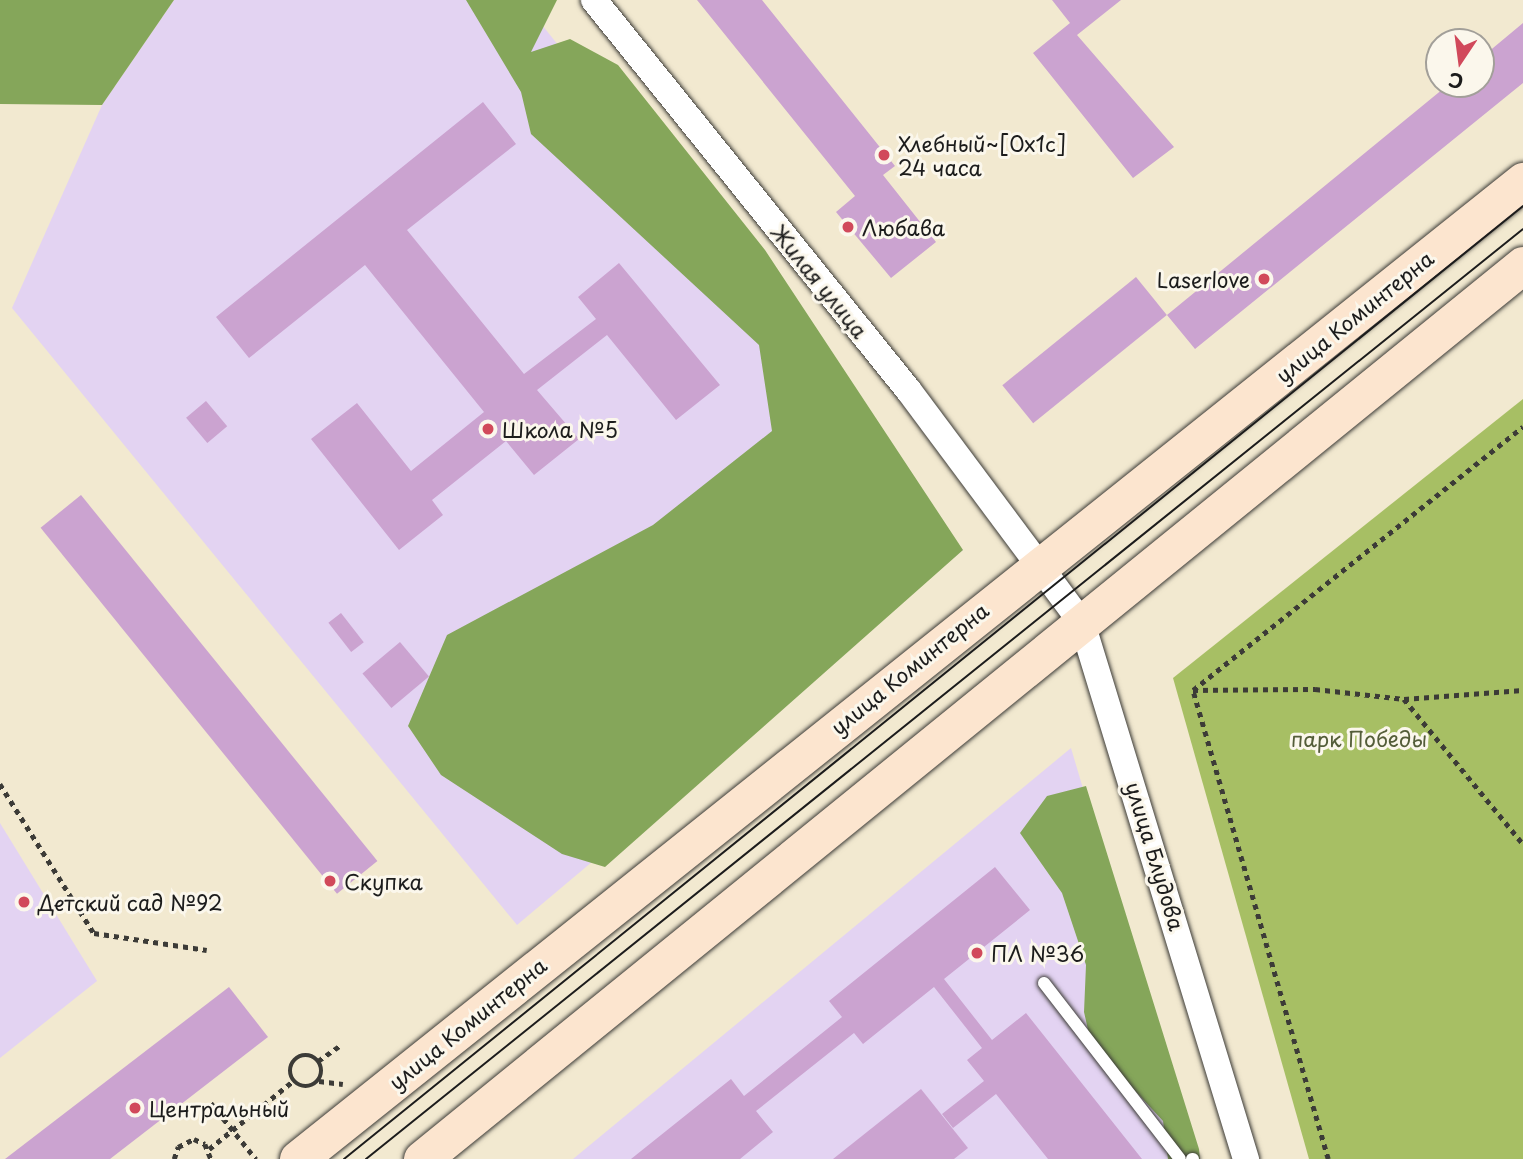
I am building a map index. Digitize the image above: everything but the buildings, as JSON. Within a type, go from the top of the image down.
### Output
[{"type":"street","name":"Жилая улица","points":[[594,0],[909,391],[1039,567]]},
{"type":"street","name":"улица Коминтерна","points":[[298,1159],[1523,181]]},
{"type":"street","points":[[422,1159],[1523,265]]},
{"type":"street","name":"улица Блудова","points":[[1039,567],[1082,623],[1246,1159]]},
{"type":"lane","points":[[1044,983],[1181,1159]]},
{"type":"path","points":[[1192,690],[1523,427]]},
{"type":"path","points":[[1192,690],[1315,689],[1404,699],[1523,690]]},
{"type":"path","points":[[1192,690],[1328,1159]]},
{"type":"path","points":[[1404,699],[1523,844]]},
{"type":"path","points":[[0,784],[94,933],[207,950]]},
{"type":"path","points":[[318,1061],[342,1044]]},
{"type":"path","points":[[293,1082],[294,1059],[304,1055],[318,1061]]},
{"type":"path","points":[[209,1149],[293,1082],[315,1085],[321,1076],[318,1061]]},
{"type":"path","points":[[211,1103],[256,1159]]},
{"type":"path","points":[[174,1159],[187,1140],[209,1149]]},
{"type":"path","points":[[209,1149],[211,1159]]},
{"type":"shaded area","name":"Школа №5","points":[[174,0],[522,0],[963,550],[517,925],[12,308],[102,105]]},
{"type":"shaded area","name":"ПЛ №36","points":[[1071,748],[1193,1159],[573,1159]]},
{"type":"shaded area","name":"Детский сад №92","points":[[0,823],[97,981],[0,1058]]},
{"type":"green space","points":[[0,0],[174,0],[102,105],[0,104]]},
{"type":"green space","points":[[466,0],[557,0],[531,52],[570,39],[618,65],[765,250],[963,550],[605,867],[562,854],[441,775],[408,726],[447,635],[653,525],[772,431],[759,345],[531,134],[521,92]]},
{"type":"green space","name":"парк Победы","points":[[1523,399],[1523,1159],[1309,1159],[1173,678]]},
{"type":"green space","points":[[1086,786],[1200,1159],[1168,1159],[1163,1121],[1091,1043],[1084,1012],[1086,965],[1062,893],[1020,833],[1047,796]]},
{"type":"tram line","points":[[344,1159],[1523,206]]},
{"type":"tram line","points":[[366,1159],[1523,229]]},
{"type":"place","name":"Хлебный~[0x1c] 24 часа","points":[[884,155]]},
{"type":"place","name":"Любава","points":[[848,227]]},
{"type":"place","name":"Laserlove","points":[[1264,279]]},
{"type":"place","name":"Школа №5","points":[[488,429]]},
{"type":"place","name":"Скупка","points":[[330,881]]},
{"type":"place","name":"Детский сад №92","points":[[24,902]]},
{"type":"place","name":"ПЛ №36","points":[[977,953]]},
{"type":"place","name":"Центральный","points":[[135,1108]]}]
